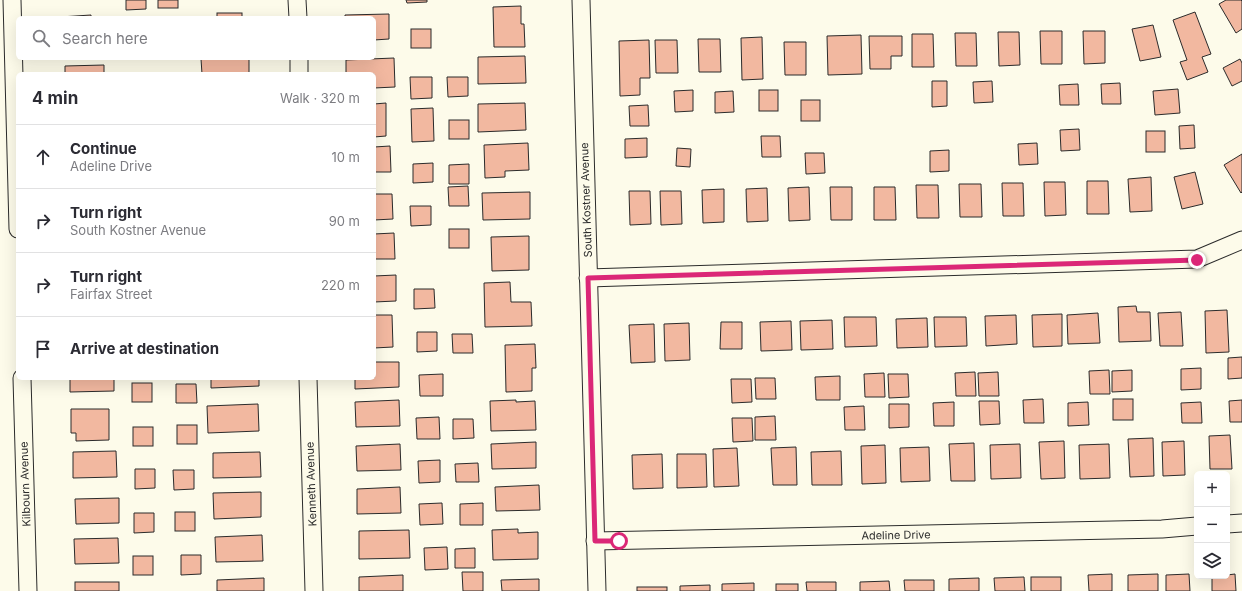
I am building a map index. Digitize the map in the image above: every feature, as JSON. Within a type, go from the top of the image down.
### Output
[{"type":"street","points":[[12,0],[16,153]]},
{"type":"street","points":[[297,0],[298,16]]},
{"type":"street","name":"South Kostner Avenue","points":[[580,0],[597,591]]},
{"type":"street","points":[[299,60],[299,72]]},
{"type":"street","points":[[588,278],[1197,260],[1242,240]]},
{"type":"street","name":"Kilbourn Avenue","points":[[22,380],[28,591]]},
{"type":"street","name":"Kenneth Avenue","points":[[308,380],[314,591]]},
{"type":"street","points":[[1230,524],[1242,523]]},
{"type":"street","name":"Adeline Drive","points":[[595,541],[1138,530],[1194,526]]},
{"type":"building","points":[[126,0],[146,0],[146,9],[126,10]]},
{"type":"building","points":[[158,0],[178,0],[178,8],[158,8]]},
{"type":"building","points":[[406,0],[427,0],[427,2],[407,3]]},
{"type":"building","points":[[1226,0],[1242,1],[1242,29],[1236,33],[1219,4]]},
{"type":"building","points":[[521,6],[521,24],[524,24],[525,47],[494,47],[493,7]]},
{"type":"building","points":[[1195,12],[1211,54],[1202,57],[1208,72],[1187,80],[1180,62],[1187,60],[1173,20]]},
{"type":"building","points":[[217,13],[242,13],[242,16],[217,16]]},
{"type":"building","points":[[389,14],[389,39],[376,40],[376,16],[345,15]]},
{"type":"building","points":[[1153,25],[1161,57],[1140,61],[1132,29]]},
{"type":"building","points":[[411,29],[431,29],[431,48],[411,48]]},
{"type":"building","points":[[1040,31],[1062,31],[1062,64],[1041,64]]},
{"type":"building","points":[[1083,31],[1105,31],[1105,63],[1084,64]]},
{"type":"building","points":[[998,32],[1019,32],[1020,65],[999,66]]},
{"type":"building","points":[[955,33],[976,33],[977,66],[956,66]]},
{"type":"building","points":[[912,34],[933,34],[934,67],[912,67]]},
{"type":"building","points":[[861,35],[862,74],[828,75],[827,36]]},
{"type":"building","points":[[869,36],[902,36],[902,56],[891,56],[891,69],[870,69]]},
{"type":"building","points":[[762,37],[763,79],[742,80],[741,38]]},
{"type":"building","points":[[698,39],[720,39],[721,72],[699,72]]},
{"type":"building","points":[[649,40],[650,78],[640,78],[640,95],[620,96],[619,41]]},
{"type":"building","points":[[655,40],[677,40],[678,73],[656,73]]},
{"type":"building","points":[[784,42],[806,42],[806,75],[785,75]]},
{"type":"building","points":[[525,56],[526,83],[478,84],[478,57]]},
{"type":"building","points":[[394,58],[395,87],[376,88],[376,72],[346,72],[346,60],[376,60],[376,59]]},
{"type":"building","points":[[1240,59],[1242,63],[1242,81],[1232,86],[1223,68]]},
{"type":"building","points":[[201,60],[249,60],[249,72],[202,72]]},
{"type":"building","points":[[104,65],[104,72],[65,72],[65,66]]},
{"type":"building","points":[[410,77],[432,77],[432,98],[411,99]]},
{"type":"building","points":[[447,77],[468,77],[468,96],[448,97]]},
{"type":"building","points":[[932,81],[947,81],[947,106],[932,107]]},
{"type":"building","points":[[992,81],[993,102],[974,103],[973,82]]},
{"type":"building","points":[[1120,83],[1121,104],[1102,104],[1101,84]]},
{"type":"building","points":[[1078,84],[1079,105],[1060,105],[1059,85]]},
{"type":"building","points":[[1178,89],[1180,113],[1155,115],[1153,91]]},
{"type":"building","points":[[693,90],[693,111],[675,112],[674,91]]},
{"type":"building","points":[[759,90],[778,90],[778,111],[759,111]]},
{"type":"building","points":[[733,91],[734,112],[715,113],[715,92]]},
{"type":"building","points":[[801,100],[820,100],[820,121],[801,121]]},
{"type":"building","points":[[386,103],[386,136],[376,137],[376,104]]},
{"type":"building","points":[[525,103],[526,130],[478,132],[478,104]]},
{"type":"building","points":[[648,105],[649,126],[630,126],[629,106]]},
{"type":"building","points":[[433,108],[434,141],[412,142],[411,109]]},
{"type":"building","points":[[449,120],[469,120],[469,139],[449,139]]},
{"type":"building","points":[[1194,125],[1195,148],[1180,149],[1179,126]]},
{"type":"building","points":[[1079,129],[1080,150],[1061,151],[1060,130]]},
{"type":"building","points":[[1146,131],[1165,131],[1165,152],[1146,152]]},
{"type":"building","points":[[761,136],[780,136],[781,157],[762,157]]},
{"type":"building","points":[[647,138],[647,157],[625,158],[625,139]]},
{"type":"building","points":[[528,143],[529,170],[505,171],[505,177],[485,178],[484,145]]},
{"type":"building","points":[[1037,143],[1038,164],[1019,165],[1018,144]]},
{"type":"building","points":[[390,146],[391,172],[376,172],[376,147]]},
{"type":"building","points":[[677,148],[691,149],[690,167],[676,166]]},
{"type":"building","points":[[949,150],[949,171],[930,172],[930,151]]},
{"type":"building","points":[[805,153],[824,153],[825,173],[806,174]]},
{"type":"building","points":[[1242,154],[1242,192],[1241,193],[1224,165]]},
{"type":"building","points":[[433,163],[433,182],[413,183],[413,164]]},
{"type":"building","points":[[469,164],[469,184],[449,184],[449,165]]},
{"type":"building","points":[[1195,172],[1203,204],[1182,209],[1174,177]]},
{"type":"building","points":[[1151,177],[1152,211],[1130,212],[1128,179]]},
{"type":"building","points":[[1087,181],[1108,181],[1109,214],[1087,214]]},
{"type":"building","points":[[1044,182],[1065,182],[1066,215],[1045,216]]},
{"type":"building","points":[[1002,183],[1023,183],[1024,216],[1003,216]]},
{"type":"building","points":[[959,184],[981,184],[982,217],[960,217]]},
{"type":"building","points":[[916,185],[938,185],[939,218],[917,218]]},
{"type":"building","points":[[468,186],[469,206],[449,206],[448,187]]},
{"type":"building","points":[[809,187],[810,220],[789,221],[788,188]]},
{"type":"building","points":[[830,187],[852,187],[852,220],[831,220]]},
{"type":"building","points":[[874,187],[895,187],[896,220],[874,220]]},
{"type":"building","points":[[767,188],[768,221],[747,222],[746,189]]},
{"type":"building","points":[[724,189],[724,222],[703,223],[702,190]]},
{"type":"building","points":[[629,191],[650,191],[651,224],[630,225]]},
{"type":"building","points":[[660,191],[681,191],[682,224],[661,225]]},
{"type":"building","points":[[530,192],[530,219],[483,220],[482,193]]},
{"type":"building","points":[[376,194],[392,194],[393,219],[376,220]]},
{"type":"building","points":[[410,206],[431,206],[431,225],[411,226]]},
{"type":"building","points":[[449,229],[469,229],[469,248],[449,248]]},
{"type":"building","points":[[394,233],[395,259],[376,259],[376,234]]},
{"type":"building","points":[[529,236],[529,270],[492,271],[491,237]]},
{"type":"building","points":[[396,275],[396,301],[376,302],[376,276]]},
{"type":"building","points":[[510,282],[511,302],[531,302],[532,326],[485,327],[484,283]]},
{"type":"building","points":[[414,289],[434,289],[435,308],[414,309]]},
{"type":"building","points":[[1136,306],[1137,312],[1150,312],[1151,341],[1119,342],[1118,307]]},
{"type":"building","points":[[1227,310],[1229,352],[1206,353],[1205,311]]},
{"type":"building","points":[[1181,312],[1183,346],[1160,346],[1158,313]]},
{"type":"building","points":[[1098,313],[1100,343],[1068,344],[1067,315]]},
{"type":"building","points":[[1062,314],[1062,346],[1033,347],[1032,315]]},
{"type":"building","points":[[376,315],[392,315],[393,347],[376,348]]},
{"type":"building","points":[[1016,315],[1017,344],[986,346],[985,316]]},
{"type":"building","points":[[844,317],[876,317],[877,346],[845,347]]},
{"type":"building","points":[[934,317],[966,317],[967,346],[935,347]]},
{"type":"building","points":[[927,318],[928,347],[897,348],[896,319]]},
{"type":"building","points":[[832,320],[833,349],[801,350],[800,321]]},
{"type":"building","points":[[791,321],[792,350],[761,351],[760,322]]},
{"type":"building","points":[[721,322],[742,322],[742,349],[720,349]]},
{"type":"building","points":[[689,323],[690,360],[665,361],[664,324]]},
{"type":"building","points":[[654,324],[655,362],[631,363],[629,325]]},
{"type":"building","points":[[417,332],[437,332],[437,351],[417,352]]},
{"type":"building","points":[[452,334],[472,334],[473,353],[453,353]]},
{"type":"building","points":[[535,344],[536,368],[532,368],[532,391],[506,392],[505,345]]},
{"type":"building","points":[[1242,357],[1242,378],[1228,379],[1228,358]]},
{"type":"building","points":[[376,362],[399,362],[399,387],[355,389],[355,380],[376,380]]},
{"type":"building","points":[[1201,368],[1201,389],[1181,390],[1181,369]]},
{"type":"building","points":[[1109,370],[1110,394],[1090,394],[1089,371]]},
{"type":"building","points":[[1132,370],[1132,391],[1112,392],[1112,371]]},
{"type":"building","points":[[975,372],[976,396],[956,396],[955,373]]},
{"type":"building","points":[[998,372],[999,396],[979,396],[978,373]]},
{"type":"building","points":[[884,373],[885,397],[865,397],[864,374]]},
{"type":"building","points":[[443,374],[443,396],[420,396],[419,375]]},
{"type":"building","points":[[888,374],[908,374],[909,397],[889,398]]},
{"type":"building","points":[[840,376],[840,400],[816,400],[815,377]]},
{"type":"building","points":[[755,378],[775,378],[776,399],[756,399]]},
{"type":"building","points":[[731,379],[751,379],[752,402],[732,403]]},
{"type":"building","points":[[70,380],[114,380],[114,391],[70,392]]},
{"type":"building","points":[[211,380],[259,380],[259,386],[211,388]]},
{"type":"building","points":[[132,383],[152,383],[152,402],[132,402]]},
{"type":"building","points":[[176,384],[196,384],[197,403],[176,403]]},
{"type":"building","points":[[1043,399],[1044,423],[1024,423],[1023,400]]},
{"type":"building","points":[[1113,399],[1133,399],[1133,420],[1113,420]]},
{"type":"building","points":[[399,400],[400,426],[356,427],[355,402]]},
{"type":"building","points":[[516,400],[516,402],[535,401],[536,430],[491,431],[490,401]]},
{"type":"building","points":[[1242,400],[1242,422],[1230,422],[1229,401]]},
{"type":"building","points":[[979,401],[999,401],[1000,424],[980,425]]},
{"type":"building","points":[[954,402],[954,426],[934,426],[933,403]]},
{"type":"building","points":[[1088,402],[1089,425],[1068,426],[1068,403]]},
{"type":"building","points":[[1201,402],[1202,423],[1182,423],[1181,403]]},
{"type":"building","points":[[258,404],[259,431],[208,433],[207,406]]},
{"type":"building","points":[[889,404],[909,404],[909,427],[889,428]]},
{"type":"building","points":[[864,406],[865,430],[845,430],[844,407]]},
{"type":"building","points":[[71,409],[109,409],[109,440],[76,441],[76,433],[71,433]]},
{"type":"building","points":[[775,416],[776,440],[755,440],[755,417]]},
{"type":"building","points":[[439,417],[440,439],[417,439],[416,418]]},
{"type":"building","points":[[732,418],[752,418],[753,441],[733,442]]},
{"type":"building","points":[[453,419],[473,419],[474,438],[453,439]]},
{"type":"building","points":[[177,425],[197,425],[197,444],[177,444]]},
{"type":"building","points":[[133,427],[153,427],[153,446],[133,446]]},
{"type":"building","points":[[1230,435],[1232,469],[1210,469],[1209,436]]},
{"type":"building","points":[[1153,438],[1154,476],[1130,477],[1128,439]]},
{"type":"building","points":[[1064,441],[1065,478],[1041,479],[1039,442]]},
{"type":"building","points":[[1184,441],[1185,475],[1163,476],[1162,442]]},
{"type":"building","points":[[536,442],[536,468],[492,469],[491,444]]},
{"type":"building","points":[[974,443],[975,481],[951,481],[949,444]]},
{"type":"building","points":[[400,444],[401,470],[357,471],[356,446]]},
{"type":"building","points":[[1020,444],[1021,478],[991,479],[990,445]]},
{"type":"building","points":[[1109,444],[1110,478],[1080,479],[1079,445]]},
{"type":"building","points":[[885,445],[886,483],[862,484],[861,446]]},
{"type":"building","points":[[796,447],[797,485],[773,485],[771,448]]},
{"type":"building","points":[[929,447],[930,481],[901,482],[900,448]]},
{"type":"building","points":[[737,448],[739,486],[714,487],[713,449]]},
{"type":"building","points":[[116,451],[117,477],[73,478],[73,452]]},
{"type":"building","points":[[841,451],[842,485],[812,485],[811,452]]},
{"type":"building","points":[[260,452],[261,477],[213,478],[213,453]]},
{"type":"building","points":[[662,454],[663,488],[633,489],[632,455]]},
{"type":"building","points":[[677,454],[706,454],[707,487],[677,488]]},
{"type":"building","points":[[440,460],[440,482],[419,483],[418,461]]},
{"type":"building","points":[[478,463],[479,482],[456,482],[455,464]]},
{"type":"building","points":[[135,469],[155,469],[155,488],[135,489]]},
{"type":"building","points":[[173,470],[194,470],[194,489],[174,490]]},
{"type":"building","points":[[539,485],[540,510],[496,511],[495,487]]},
{"type":"building","points":[[400,487],[401,513],[357,514],[357,489]]},
{"type":"building","points":[[261,492],[261,517],[214,519],[213,493]]},
{"type":"building","points":[[119,498],[119,523],[76,524],[75,499]]},
{"type":"building","points":[[442,503],[443,524],[420,525],[419,504]]},
{"type":"building","points":[[483,503],[483,525],[460,525],[460,504]]},
{"type":"building","points":[[175,512],[195,512],[195,531],[175,531]]},
{"type":"building","points":[[134,513],[154,513],[154,532],[134,533]]},
{"type":"building","points":[[518,529],[518,533],[538,532],[538,559],[493,560],[492,530]]},
{"type":"building","points":[[409,530],[410,558],[359,559],[359,531]]},
{"type":"building","points":[[262,535],[263,561],[216,562],[215,537]]},
{"type":"building","points":[[118,538],[119,563],[75,564],[74,539]]},
{"type":"building","points":[[447,547],[448,569],[425,570],[424,548]]},
{"type":"building","points":[[475,548],[475,568],[455,568],[455,549]]},
{"type":"building","points":[[181,555],[201,555],[201,574],[181,575]]},
{"type":"building","points":[[133,556],[153,556],[153,575],[133,575]]},
{"type":"building","points":[[462,572],[483,572],[483,591],[463,591]]},
{"type":"building","points":[[1112,574],[1112,591],[1089,591],[1088,575]]},
{"type":"building","points":[[1158,574],[1158,591],[1128,591],[1128,575]]},
{"type":"building","points":[[1189,574],[1190,591],[1166,591],[1166,575]]},
{"type":"building","points":[[1235,574],[1236,591],[1212,591],[1212,579],[1230,579],[1230,575]]},
{"type":"building","points":[[403,575],[403,591],[359,591],[359,577]]},
{"type":"building","points":[[1024,577],[1025,591],[995,591],[994,578]]},
{"type":"building","points":[[1031,577],[1061,577],[1061,591],[1031,591]]},
{"type":"building","points":[[264,578],[264,591],[217,591],[217,580]]},
{"type":"building","points":[[979,578],[979,591],[949,591],[949,579]]},
{"type":"building","points":[[539,579],[539,591],[502,591],[501,580]]},
{"type":"building","points":[[904,580],[934,580],[934,591],[905,591]]},
{"type":"building","points":[[889,581],[890,591],[860,591],[860,582]]},
{"type":"building","points":[[75,582],[119,582],[119,591],[75,591]]},
{"type":"building","points":[[806,582],[836,582],[836,591],[807,591]]},
{"type":"building","points":[[754,583],[754,591],[722,591],[722,584]]},
{"type":"building","points":[[776,584],[798,584],[798,591],[776,591]]},
{"type":"building","points":[[710,585],[710,591],[680,591],[680,586]]},
{"type":"building","points":[[637,587],[667,587],[667,591],[637,591]]},
{"type":"route","points":[[619,541],[595,541],[588,278],[1197,260]]}]
